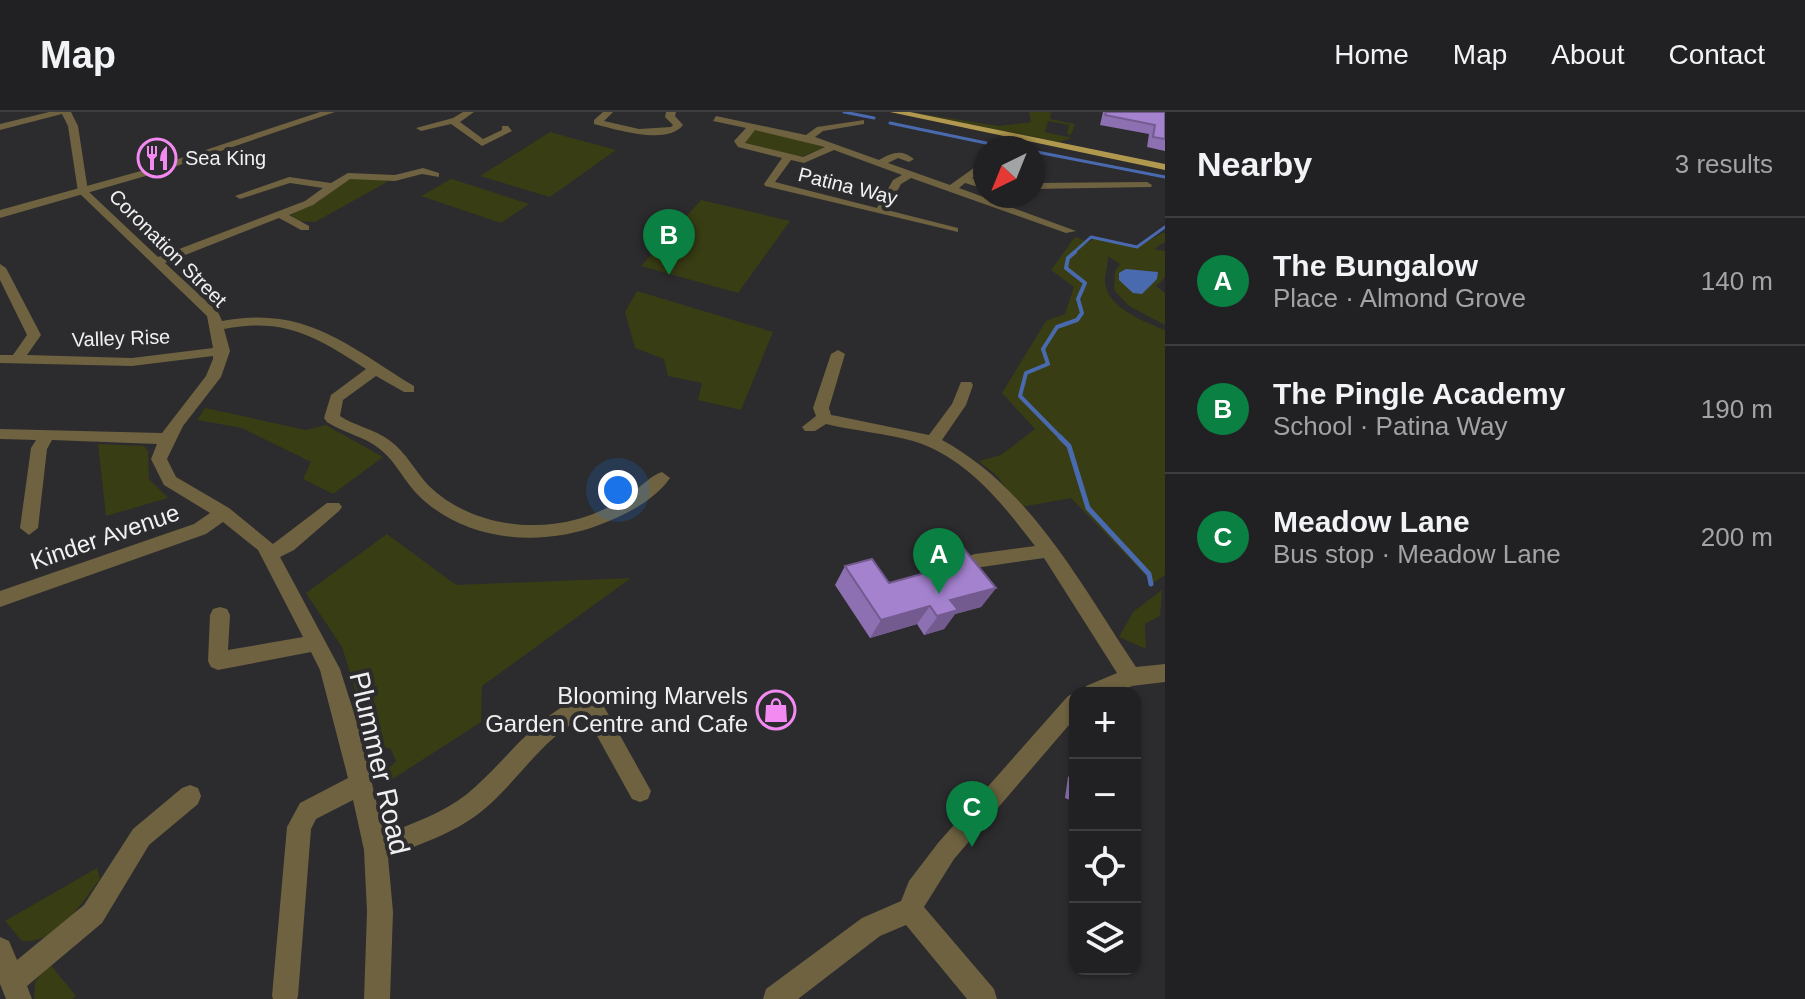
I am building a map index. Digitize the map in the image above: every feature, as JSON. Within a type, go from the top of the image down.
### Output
[{"type":"main road","points":[[895,112],[984,136]]},
{"type":"main road","points":[[1045,148],[1165,167]]},
{"type":"street","points":[[0,127],[16,120],[60,112]]},
{"type":"street","points":[[66,112],[73,126],[83,192]]},
{"type":"street","points":[[0,214],[83,192],[330,112]]},
{"type":"street","points":[[421,128],[454,121],[469,112]]},
{"type":"street","points":[[608,112],[597,122],[639,132],[674,130],[678,125],[670,117],[671,112]]},
{"type":"street","points":[[0,117],[16,120]]},
{"type":"street","points":[[808,138],[820,129],[856,123],[840,117]]},
{"type":"street","points":[[716,119],[742,120],[753,126],[808,138],[1072,232]]},
{"type":"street","points":[[454,121],[482,143],[502,135],[507,131],[505,128]]},
{"type":"street","points":[[753,126],[739,141],[741,145],[808,159],[833,147]]},
{"type":"street","points":[[886,150],[909,159]]},
{"type":"street","points":[[879,164],[897,154]]},
{"type":"street","name":"Patina Way","points":[[788,157],[769,184],[954,230]]},
{"type":"street","points":[[360,174],[364,162]]},
{"type":"street","points":[[156,262],[309,203],[338,179],[360,174],[395,178],[423,171],[435,175]]},
{"type":"street","points":[[951,189],[973,172]]},
{"type":"street","points":[[880,212],[897,182],[909,175]]},
{"type":"street","points":[[963,179],[973,182]]},
{"type":"street","points":[[240,196],[289,180],[329,186]]},
{"type":"street","points":[[1045,185],[1128,182],[1147,185]]},
{"type":"street","name":"Coronation Street","points":[[83,192],[213,315],[223,351]]},
{"type":"street","points":[[279,214],[305,228]]},
{"type":"street","points":[[0,269],[34,335],[19,357]]},
{"type":"street","points":[[218,326],[246,313],[283,320],[301,326],[409,389]]},
{"type":"street","points":[[0,434],[167,439],[201,397],[223,351]]},
{"type":"street","name":"Valley Rise","points":[[0,359],[19,357],[132,362],[223,351]]},
{"type":"street","points":[[838,354],[817,423],[932,442],[982,472],[1046,551],[1131,677]]},
{"type":"street","points":[[376,369],[336,398],[332,418],[386,445],[431,497],[475,521],[516,531],[548,533],[586,526],[624,509],[662,478]]},
{"type":"street","points":[[932,442],[959,405],[966,385]]},
{"type":"street","points":[[29,528],[39,448],[48,435]]},
{"type":"street","name":"Plummer Road","points":[[167,439],[159,459],[170,481],[253,535],[269,554],[338,691],[376,850],[380,912],[377,999]]},
{"type":"street","points":[[269,554],[288,545],[333,507]]},
{"type":"street","name":"Kinder Avenue","points":[[0,599],[200,529],[223,513]]},
{"type":"street","points":[[975,561],[1046,551]]},
{"type":"street","points":[[220,615],[218,661],[315,643]]},
{"type":"street","points":[[1107,687],[1131,677],[1165,673]]},
{"type":"street","points":[[376,850],[454,816],[474,803],[541,731],[585,706],[595,710],[640,791]]},
{"type":"street","points":[[776,999],[871,927],[910,910],[918,890],[946,851],[1069,710]]},
{"type":"street","points":[[285,996],[299,827],[308,811],[359,785]]},
{"type":"street","points":[[0,950],[16,990],[93,914],[141,837],[190,796]]},
{"type":"street","points":[[910,910],[984,999]]},
{"type":"green space","points":[[910,112],[999,126],[1031,122],[1029,112],[1051,112],[1050,119],[1075,124],[1071,135],[1067,134],[1069,125],[1048,121],[1045,132],[1072,138],[1059,142],[1045,139],[1045,136],[1029,136]]},
{"type":"green space","points":[[755,129],[825,147],[801,157],[744,144]]},
{"type":"green space","points":[[550,132],[616,150],[550,197],[480,176]]},
{"type":"green space","points":[[354,177],[389,181],[315,222],[299,221],[290,215],[320,201],[335,185]]},
{"type":"green space","points":[[451,179],[529,204],[501,223],[421,196]]},
{"type":"green space","points":[[701,200],[790,221],[738,293],[641,266]]},
{"type":"green space","points":[[1165,233],[1165,242],[1154,249],[1165,251],[1165,277],[1156,286],[1165,293],[1165,325],[1129,306],[1114,290],[1115,271],[1120,264],[1108,256],[1105,282],[1107,291],[1120,307],[1165,330],[1165,575],[1153,583],[1071,498],[1021,507],[997,476],[979,461],[1001,455],[1035,429],[1002,393],[1046,321],[1065,314],[1074,287],[1051,270],[1075,237],[1089,242],[1095,238],[1138,247]]},
{"type":"green space","points":[[637,291],[773,332],[741,410],[698,400],[702,383],[668,376],[664,359],[635,348],[625,312]]},
{"type":"green space","points":[[205,408],[306,430],[326,425],[383,457],[333,494],[303,479],[311,462],[242,428],[197,420]]},
{"type":"green space","points":[[98,444],[144,446],[148,451],[149,479],[168,498],[106,516]]},
{"type":"green space","points":[[387,534],[456,585],[631,578],[482,686],[481,722],[385,784],[387,770],[396,761],[390,748],[373,747],[342,647],[306,593]]},
{"type":"green space","points":[[1162,590],[1160,616],[1145,624],[1146,649],[1119,637],[1133,612]]},
{"type":"green space","points":[[97,868],[100,879],[85,900],[67,920],[46,936],[22,941],[5,921]]},
{"type":"green space","points":[[49,963],[76,996],[72,999],[34,999],[35,982]]},
{"type":"water","points":[[1126,269],[1158,272],[1157,279],[1142,294],[1133,293],[1119,280],[1119,273]]},
{"type":"building","points":[[1106,112],[1165,112],[1165,139],[1153,137],[1155,125],[1105,115]]},
{"type":"building","points":[[955,538],[996,588],[950,600],[958,610],[937,616],[930,606],[881,620],[845,566],[872,559],[889,583],[947,567],[929,544]]},
{"type":"waterway","points":[[844,112],[874,118]]},
{"type":"waterway","points":[[890,123],[973,140]]},
{"type":"waterway","points":[[1045,154],[1165,177]]},
{"type":"waterway","points":[[1072,254],[1091,237],[1137,247],[1165,227]]},
{"type":"waterway","points":[[1062,439],[1020,396],[1026,373],[1048,364],[1043,349],[1057,327],[1077,320],[1082,313],[1078,299],[1085,283],[1066,268],[1068,258],[1075,252]]},
{"type":"waterway","points":[[1062,439],[1069,446],[1088,508],[1149,574],[1151,584]]},
{"type":"place","name":"Sea King","points":[[157,158]]},
{"type":"place","name":"The Pingle Academy","points":[[669,275]]},
{"type":"place","name":"The Bungalow","points":[[939,594]]},
{"type":"place","name":"Blooming Marvels Garden Centre and Cafe","points":[[776,710]]},
{"type":"place","name":"Meadow Lane","points":[[972,847]]}]
